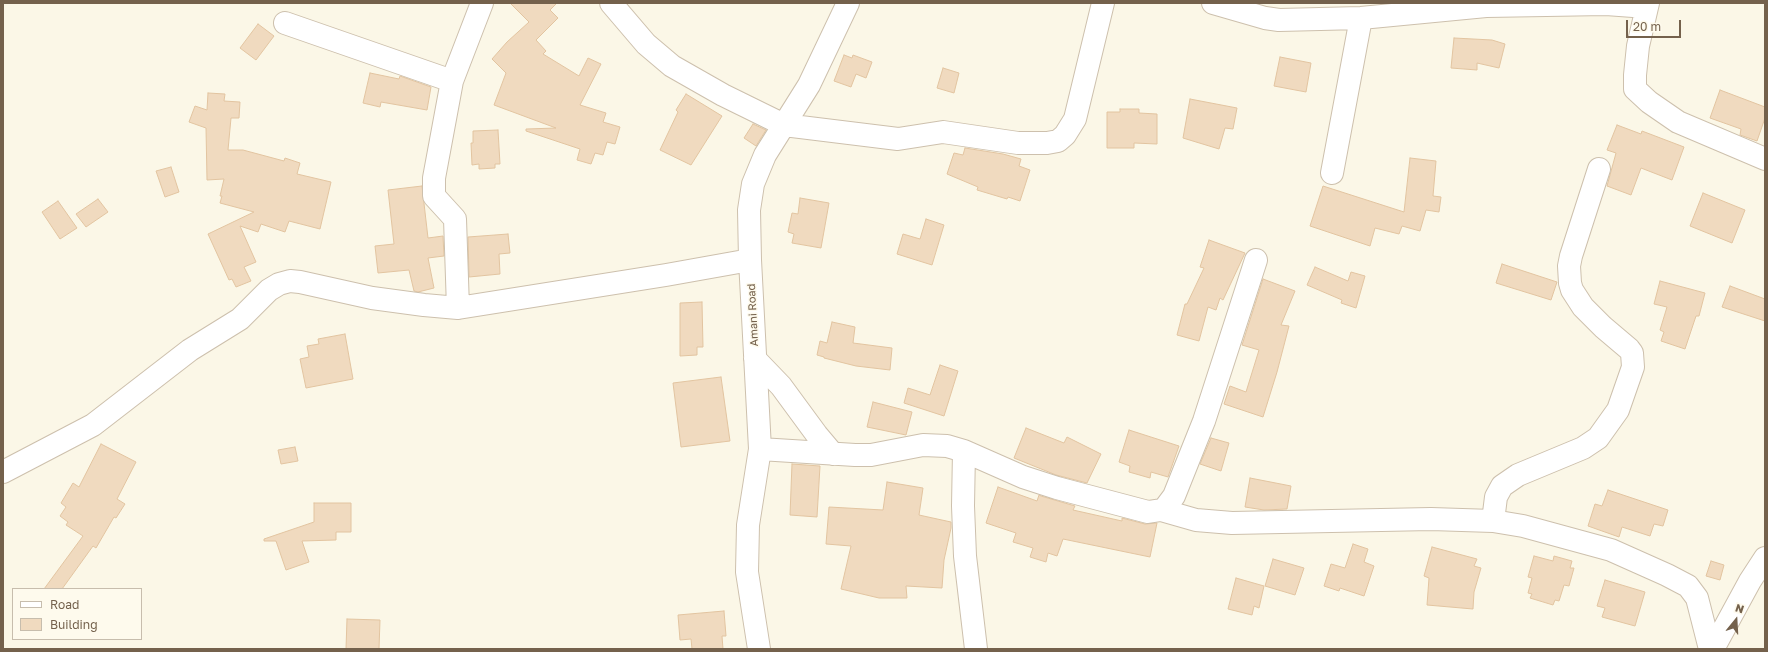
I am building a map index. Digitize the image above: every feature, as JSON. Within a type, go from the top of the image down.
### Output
[{"type":"street","points":[[458,308],[455,220],[434,196],[434,178],[436,160],[452,80],[482,3]]},
{"type":"street","points":[[611,3],[646,44],[672,66],[723,95],[784,125],[898,139],[943,132],[1018,143],[1047,143],[1058,141],[1065,135],[1075,119],[1103,3]]},
{"type":"street","name":"Amani Road","points":[[759,649],[747,572],[748,525],[760,448],[750,260],[749,210],[753,184],[765,155],[809,85],[848,3]]},
{"type":"street","points":[[1213,3],[1259,17],[1278,20],[1361,18],[1486,6],[1606,4],[1648,5],[1638,46],[1635,89],[1649,102],[1678,122],[1765,159]]},
{"type":"street","points":[[1332,173],[1361,18]]},
{"type":"street","points":[[285,23],[452,80]]},
{"type":"street","points":[[1493,521],[1496,496],[1502,486],[1518,474],[1583,448],[1598,438],[1618,410],[1633,367],[1632,353],[1629,349],[1603,327],[1583,307],[1572,290],[1570,284],[1569,266],[1571,256],[1599,170]]},
{"type":"street","points":[[3,472],[93,425],[190,350],[240,319],[269,290],[279,284],[300,282],[372,298],[458,308],[636,280],[750,260]]},
{"type":"street","points":[[1162,510],[1174,496],[1204,421],[1256,260]]},
{"type":"street","points":[[755,359],[781,386],[833,454]]},
{"type":"street","points":[[760,448],[833,454],[872,455],[933,444],[964,451],[1023,477],[1057,488],[1148,512],[1162,510],[1196,520],[1232,523],[1431,519],[1493,521],[1524,526],[1611,550],[1682,582],[1693,591],[1697,598],[1710,649]]},
{"type":"street","points":[[964,451],[963,506],[965,556],[976,649]]},
{"type":"street","points":[[1713,649],[1750,581],[1765,558]]},
{"type":"building","points":[[510,3],[557,3],[550,10],[558,18],[536,40],[546,51],[543,54],[579,76],[588,58],[601,64],[580,105],[606,113],[603,122],[620,127],[615,144],[607,142],[603,155],[595,153],[591,164],[577,160],[580,149],[526,131],[526,129],[556,128],[494,105],[506,73],[492,59],[507,42],[529,22]]},
{"type":"building","points":[[258,24],[274,36],[256,60],[240,48]]},
{"type":"building","points":[[1454,38],[1492,40],[1505,44],[1499,68],[1477,63],[1477,70],[1451,68]]},
{"type":"building","points":[[844,55],[852,58],[853,55],[872,62],[866,78],[856,74],[851,87],[834,81]]},
{"type":"building","points":[[1280,57],[1311,63],[1306,92],[1274,86]]},
{"type":"building","points":[[943,68],[959,73],[954,93],[937,88]]},
{"type":"building","points":[[370,73],[399,79],[400,76],[431,87],[427,110],[381,102],[380,107],[363,103]]},
{"type":"building","points":[[1720,90],[1765,107],[1765,118],[1757,141],[1740,135],[1741,129],[1710,118]]},
{"type":"building","points":[[208,93],[225,94],[224,101],[240,102],[239,118],[231,118],[228,150],[243,150],[284,161],[285,158],[300,163],[297,174],[331,182],[320,229],[289,221],[285,232],[261,224],[258,232],[240,226],[256,262],[244,267],[251,281],[236,287],[232,279],[229,280],[208,234],[254,212],[220,203],[224,179],[207,180],[206,128],[189,122],[195,106],[207,110]]},
{"type":"building","points":[[686,94],[722,116],[691,165],[660,150],[678,112],[676,110]]},
{"type":"building","points":[[1190,99],[1237,108],[1233,129],[1225,128],[1219,149],[1183,138]]},
{"type":"building","points":[[1120,109],[1139,109],[1139,113],[1157,114],[1157,144],[1134,143],[1134,148],[1107,148],[1107,112],[1120,112]]},
{"type":"building","points":[[753,124],[766,130],[756,146],[744,138]]},
{"type":"building","points":[[1617,125],[1641,134],[1642,131],[1684,147],[1672,180],[1641,168],[1631,195],[1607,186],[1616,153],[1607,150]]},
{"type":"building","points":[[498,130],[500,164],[495,164],[495,168],[479,169],[479,164],[472,165],[471,143],[473,143],[473,131]]},
{"type":"building","points":[[965,148],[1003,154],[1021,159],[1019,166],[1030,170],[1020,201],[1008,197],[1007,199],[977,190],[978,187],[947,174],[954,153],[963,155]]},
{"type":"building","points":[[1410,158],[1436,161],[1433,196],[1441,197],[1439,212],[1426,210],[1420,231],[1402,226],[1399,234],[1375,228],[1370,246],[1310,226],[1323,186],[1404,212]]},
{"type":"building","points":[[171,167],[179,192],[165,197],[156,171]]},
{"type":"building","points":[[422,186],[428,238],[443,236],[444,256],[428,258],[434,288],[418,292],[414,291],[409,270],[378,273],[375,246],[394,244],[388,190]]},
{"type":"building","points":[[1703,193],[1745,210],[1732,243],[1690,226]]},
{"type":"building","points":[[800,198],[829,203],[821,248],[792,243],[794,234],[788,232],[792,213],[798,214]]},
{"type":"building","points":[[98,199],[108,212],[86,227],[76,214]]},
{"type":"building","points":[[58,201],[77,228],[60,239],[42,212]]},
{"type":"building","points":[[926,219],[944,225],[932,265],[897,254],[903,234],[920,239]]},
{"type":"building","points":[[508,234],[510,253],[499,254],[500,274],[469,277],[468,237]]},
{"type":"building","points":[[1209,240],[1245,253],[1223,300],[1220,298],[1216,310],[1208,307],[1199,341],[1177,335],[1185,304],[1187,304],[1204,268],[1200,267]]},
{"type":"building","points":[[1502,264],[1557,282],[1551,300],[1496,283]]},
{"type":"building","points":[[1315,267],[1348,281],[1351,272],[1365,276],[1356,308],[1341,303],[1342,300],[1307,285]]},
{"type":"building","points":[[1263,279],[1295,291],[1281,325],[1289,326],[1263,417],[1224,404],[1230,386],[1246,392],[1259,350],[1242,345]]},
{"type":"building","points":[[1660,281],[1705,293],[1699,316],[1696,316],[1685,349],[1661,341],[1664,332],[1660,330],[1667,307],[1654,304]]},
{"type":"building","points":[[1730,286],[1765,299],[1765,321],[1722,307]]},
{"type":"building","points":[[702,302],[703,347],[697,347],[697,355],[680,356],[680,303]]},
{"type":"building","points":[[832,322],[855,327],[853,343],[892,348],[890,370],[856,366],[817,355],[820,341],[827,343]]},
{"type":"building","points":[[345,334],[353,379],[306,388],[300,359],[309,357],[307,346],[319,344],[318,339]]},
{"type":"building","points":[[940,365],[958,371],[944,416],[904,403],[908,388],[930,395]]},
{"type":"building","points":[[721,377],[730,441],[681,447],[673,383]]},
{"type":"building","points":[[873,402],[912,412],[906,435],[867,427]]},
{"type":"building","points":[[1026,428],[1064,443],[1067,437],[1101,454],[1087,483],[1056,475],[1014,458]]},
{"type":"building","points":[[1129,430],[1179,446],[1168,477],[1151,472],[1150,478],[1129,472],[1130,466],[1119,462]]},
{"type":"building","points":[[1211,438],[1229,443],[1221,471],[1200,464]]},
{"type":"building","points":[[101,444],[136,462],[117,499],[125,504],[116,518],[114,517],[96,548],[93,546],[63,588],[45,588],[83,536],[66,525],[68,522],[60,516],[66,507],[61,503],[73,483],[79,487]]},
{"type":"building","points":[[295,447],[298,461],[281,464],[278,450]]},
{"type":"building","points":[[792,464],[820,466],[817,517],[790,515]]},
{"type":"building","points":[[1250,478],[1291,486],[1287,509],[1264,510],[1245,507]]},
{"type":"building","points":[[887,482],[923,488],[919,515],[951,522],[944,560],[942,588],[906,586],[907,598],[879,598],[841,589],[851,546],[826,544],[829,507],[883,510]]},
{"type":"building","points":[[998,487],[1037,501],[1039,495],[1075,506],[1073,510],[1122,521],[1122,518],[1145,524],[1157,523],[1150,557],[1063,539],[1057,556],[1048,553],[1046,562],[1030,557],[1033,548],[1013,542],[1016,533],[986,523]]},
{"type":"building","points":[[1608,490],[1668,510],[1663,526],[1654,524],[1650,536],[1622,527],[1619,537],[1588,526],[1595,504],[1602,506]]},
{"type":"building","points":[[314,503],[351,503],[351,532],[336,532],[336,540],[302,541],[309,562],[286,570],[276,541],[264,541],[264,539],[314,522]]},
{"type":"building","points":[[1353,544],[1368,549],[1364,562],[1374,566],[1364,596],[1340,588],[1339,591],[1324,586],[1331,564],[1345,568]]},
{"type":"building","points":[[1432,547],[1477,559],[1474,566],[1481,568],[1474,592],[1473,609],[1427,605],[1429,578],[1424,576]]},
{"type":"building","points":[[1534,556],[1553,561],[1554,556],[1572,561],[1570,568],[1574,568],[1569,586],[1564,585],[1559,601],[1555,600],[1553,605],[1530,598],[1532,594],[1528,593],[1532,578],[1528,577]]},
{"type":"building","points":[[1273,559],[1304,568],[1295,595],[1265,586]]},
{"type":"building","points":[[1711,561],[1724,565],[1720,580],[1706,576]]},
{"type":"building","points":[[1236,578],[1264,586],[1259,608],[1254,606],[1252,615],[1228,609]]},
{"type":"building","points":[[1605,580],[1645,592],[1635,626],[1602,617],[1605,608],[1597,606]]},
{"type":"building","points":[[724,611],[726,636],[722,636],[723,649],[692,649],[691,639],[680,640],[678,615]]},
{"type":"building","points":[[347,619],[380,620],[379,649],[346,649]]}]
